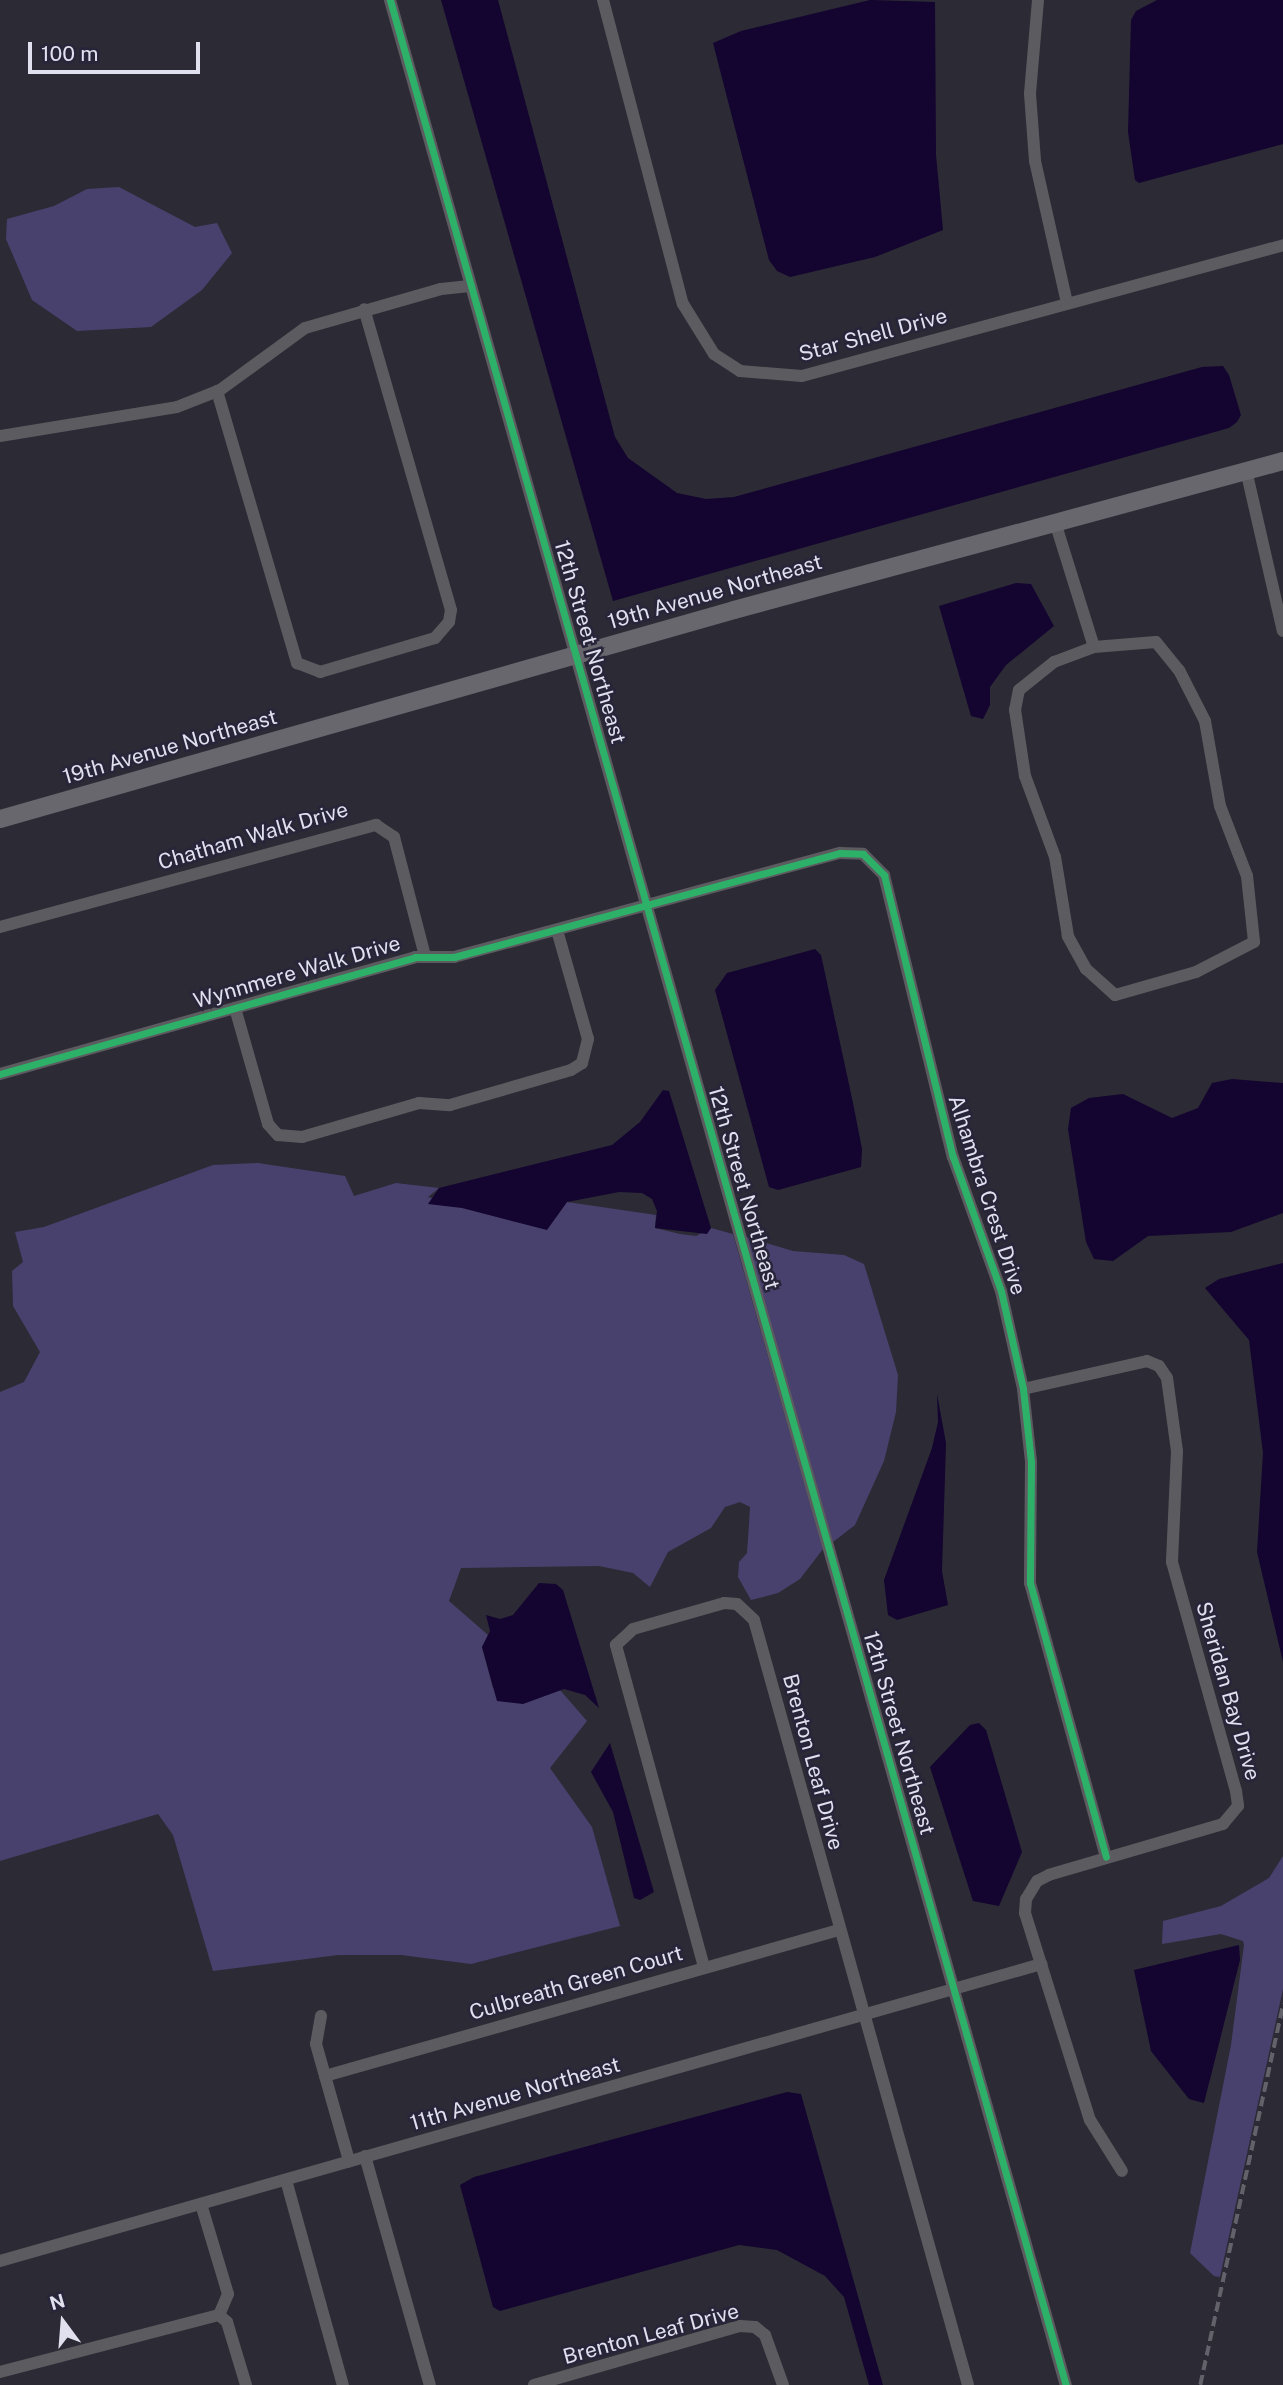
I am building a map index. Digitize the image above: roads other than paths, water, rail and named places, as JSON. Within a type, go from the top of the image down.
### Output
[{"type":"street","name":"12th Street Northeast","points":[[390,0],[1066,2385]]},
{"type":"street","name":"Star Shell Drive","points":[[603,0],[683,303],[714,354],[740,370],[802,376],[1283,245]]},
{"type":"street","points":[[1038,0],[1030,94],[1035,161],[1067,303]]},
{"type":"street","points":[[0,436],[155,413],[217,391],[305,328],[364,309],[470,286]]},
{"type":"street","points":[[217,391],[298,663],[320,672],[435,638],[444,631],[451,610],[364,309]]},
{"type":"street","name":"19th Avenue Northeast","points":[[0,819],[1055,522],[1283,461]]},
{"type":"street","points":[[1246,470],[1283,631]]},
{"type":"street","points":[[1055,522],[1094,647]]},
{"type":"street","points":[[1156,642],[1179,670],[1205,721],[1220,806],[1247,876],[1254,942],[1196,972],[1115,995],[1086,969],[1068,936],[1055,858],[1025,776],[1016,709],[1018,690],[1035,673],[1094,647],[1156,642]]},
{"type":"street","name":"Chatham Walk Drive","points":[[0,927],[376,825],[394,837],[425,956]]},
{"type":"street","name":"Alhambra Crest Drive","points":[[646,907],[840,853],[863,854],[884,874],[904,944],[946,1132],[1001,1291],[1023,1389],[1031,1462],[1030,1583],[1106,1857]]},
{"type":"street","name":"Wynnmere Walk Drive","points":[[0,1074],[425,956],[454,957],[646,907]]},
{"type":"street","points":[[235,1008],[268,1124],[278,1135],[302,1137],[419,1103],[450,1105],[571,1070],[582,1063],[588,1039],[556,930]]},
{"type":"street","name":"Sheridan Bay Drive","points":[[1023,1389],[1147,1361],[1159,1366],[1167,1378],[1172,1405],[1177,1474],[1172,1562],[1238,1806],[1223,1825],[1106,1857],[1037,1881],[1026,1899],[1025,1913],[1090,2120],[1122,2171]]},
{"type":"street","name":"Brenton Leaf Drive","points":[[705,1967],[616,1645],[633,1629],[724,1603],[737,1604],[754,1620],[862,2015],[968,2385]]},
{"type":"street","name":"Culbreath Green Court","points":[[325,2076],[839,1930]]},
{"type":"street","name":"11th Avenue Northeast","points":[[0,2261],[1041,1964]]},
{"type":"street","points":[[321,2016],[316,2044],[349,2161]]},
{"type":"street","points":[[365,2156],[430,2385]]},
{"type":"street","points":[[286,2180],[343,2385]]},
{"type":"street","points":[[201,2204],[228,2294],[219,2315]]},
{"type":"street","points":[[0,2372],[219,2315]]},
{"type":"street","points":[[219,2315],[228,2322],[246,2385]]},
{"type":"street","name":"Brenton Leaf Drive","points":[[534,2385],[740,2326],[755,2327],[765,2335],[783,2385]]},
{"type":"railway","points":[[1200,2385],[1283,2004]]}]
